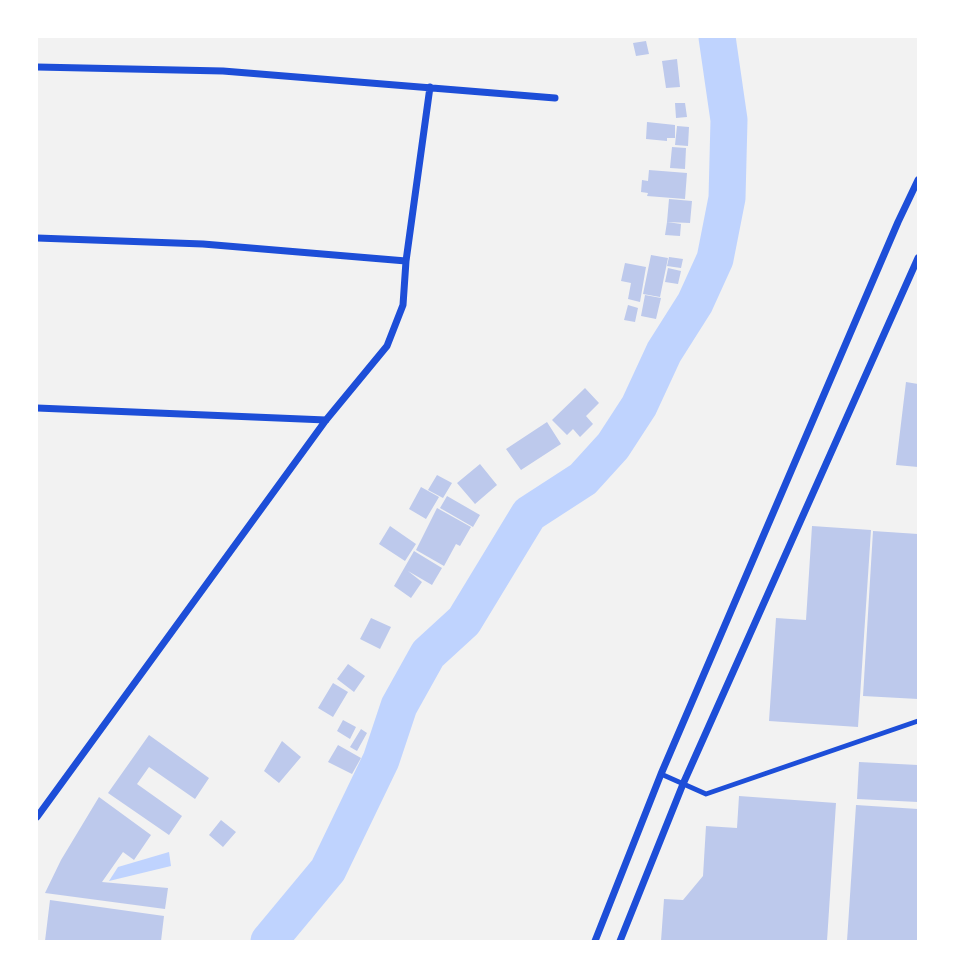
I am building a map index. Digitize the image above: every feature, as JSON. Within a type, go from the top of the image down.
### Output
[{"type":"street","points":[[37,67],[223,71],[555,98]]},
{"type":"street","points":[[37,817],[40,805],[326,420],[387,346],[403,306],[406,261],[430,87]]},
{"type":"street","points":[[595,941],[661,774],[918,180]]},
{"type":"street","points":[[37,238],[204,244],[406,261]]},
{"type":"street","points":[[620,941],[683,784],[918,258]]},
{"type":"street","points":[[37,408],[326,420]]},
{"type":"lane","points":[[661,774],[706,794],[918,721]]},
{"type":"water","points":[[169,852],[171,866],[109,881],[118,867]]},
{"type":"building","points":[[646,41],[649,54],[636,56],[633,43]]},
{"type":"building","points":[[677,59],[680,87],[666,88],[662,61]]},
{"type":"building","points":[[675,103],[685,103],[687,117],[676,118]]},
{"type":"building","points":[[647,122],[675,125],[675,138],[667,138],[667,141],[646,139]]},
{"type":"building","points":[[677,126],[689,127],[688,146],[675,145]]},
{"type":"building","points":[[672,147],[686,148],[685,169],[670,168]]},
{"type":"building","points":[[649,170],[687,173],[685,199],[647,196],[648,193],[641,192],[642,180],[648,181]]},
{"type":"building","points":[[669,199],[692,201],[690,223],[667,222]]},
{"type":"building","points":[[667,222],[681,224],[680,236],[665,235]]},
{"type":"building","points":[[651,255],[668,258],[660,297],[643,294]]},
{"type":"building","points":[[669,257],[683,259],[681,268],[667,266]]},
{"type":"building","points":[[625,263],[646,267],[640,302],[628,299],[631,283],[621,281]]},
{"type":"building","points":[[668,268],[681,271],[678,284],[665,282]]},
{"type":"building","points":[[645,295],[661,298],[656,319],[641,316]]},
{"type":"building","points":[[628,305],[638,308],[635,322],[624,320]]},
{"type":"building","points":[[906,382],[918,384],[918,467],[896,465]]},
{"type":"building","points":[[585,388],[599,403],[586,416],[593,424],[580,437],[573,429],[567,435],[552,420]]},
{"type":"building","points":[[547,422],[561,444],[521,470],[506,449]]},
{"type":"building","points":[[480,464],[497,485],[475,504],[457,483]]},
{"type":"building","points":[[437,475],[452,483],[443,498],[428,490]]},
{"type":"building","points":[[421,487],[439,497],[426,519],[409,509]]},
{"type":"building","points":[[447,496],[480,515],[473,527],[440,508]]},
{"type":"building","points":[[437,508],[471,527],[460,546],[456,544],[444,566],[416,550]]},
{"type":"building","points":[[390,526],[416,544],[405,561],[379,544]]},
{"type":"building","points":[[812,526],[871,530],[858,727],[769,721],[776,618],[806,620]]},
{"type":"building","points":[[873,531],[918,534],[918,699],[863,696]]},
{"type":"building","points":[[414,551],[442,568],[432,585],[408,571],[422,582],[411,598],[394,586]]},
{"type":"building","points":[[371,618],[391,627],[380,649],[360,639]]},
{"type":"building","points":[[348,664],[365,676],[354,692],[337,679]]},
{"type":"building","points":[[333,683],[348,692],[333,717],[318,708]]},
{"type":"building","points":[[343,720],[356,727],[350,739],[337,731]]},
{"type":"building","points":[[361,729],[367,733],[357,751],[350,747]]},
{"type":"building","points":[[149,735],[209,778],[195,799],[149,767],[137,784],[182,816],[169,835],[108,793]]},
{"type":"building","points":[[282,741],[301,757],[279,783],[264,771]]},
{"type":"building","points":[[338,745],[361,758],[352,774],[328,762]]},
{"type":"building","points":[[859,762],[918,765],[918,802],[857,799]]},
{"type":"building","points":[[739,796],[836,803],[827,941],[661,941],[664,899],[683,900],[703,876],[706,826],[737,828]]},
{"type":"building","points":[[99,797],[151,835],[134,860],[123,852],[102,882],[168,888],[165,909],[45,893],[61,860]]},
{"type":"building","points":[[856,805],[918,809],[918,941],[847,941]]},
{"type":"building","points":[[221,820],[236,832],[223,847],[209,835]]},
{"type":"building","points":[[50,900],[164,916],[161,941],[45,941]]},
{"type":"waterway","points":[[269,941],[328,870],[381,760],[399,706],[428,654],[464,621],[529,514],[583,479],[613,446],[639,406],[664,352],[695,303],[715,259],[727,198],[729,120],[717,37]]}]
